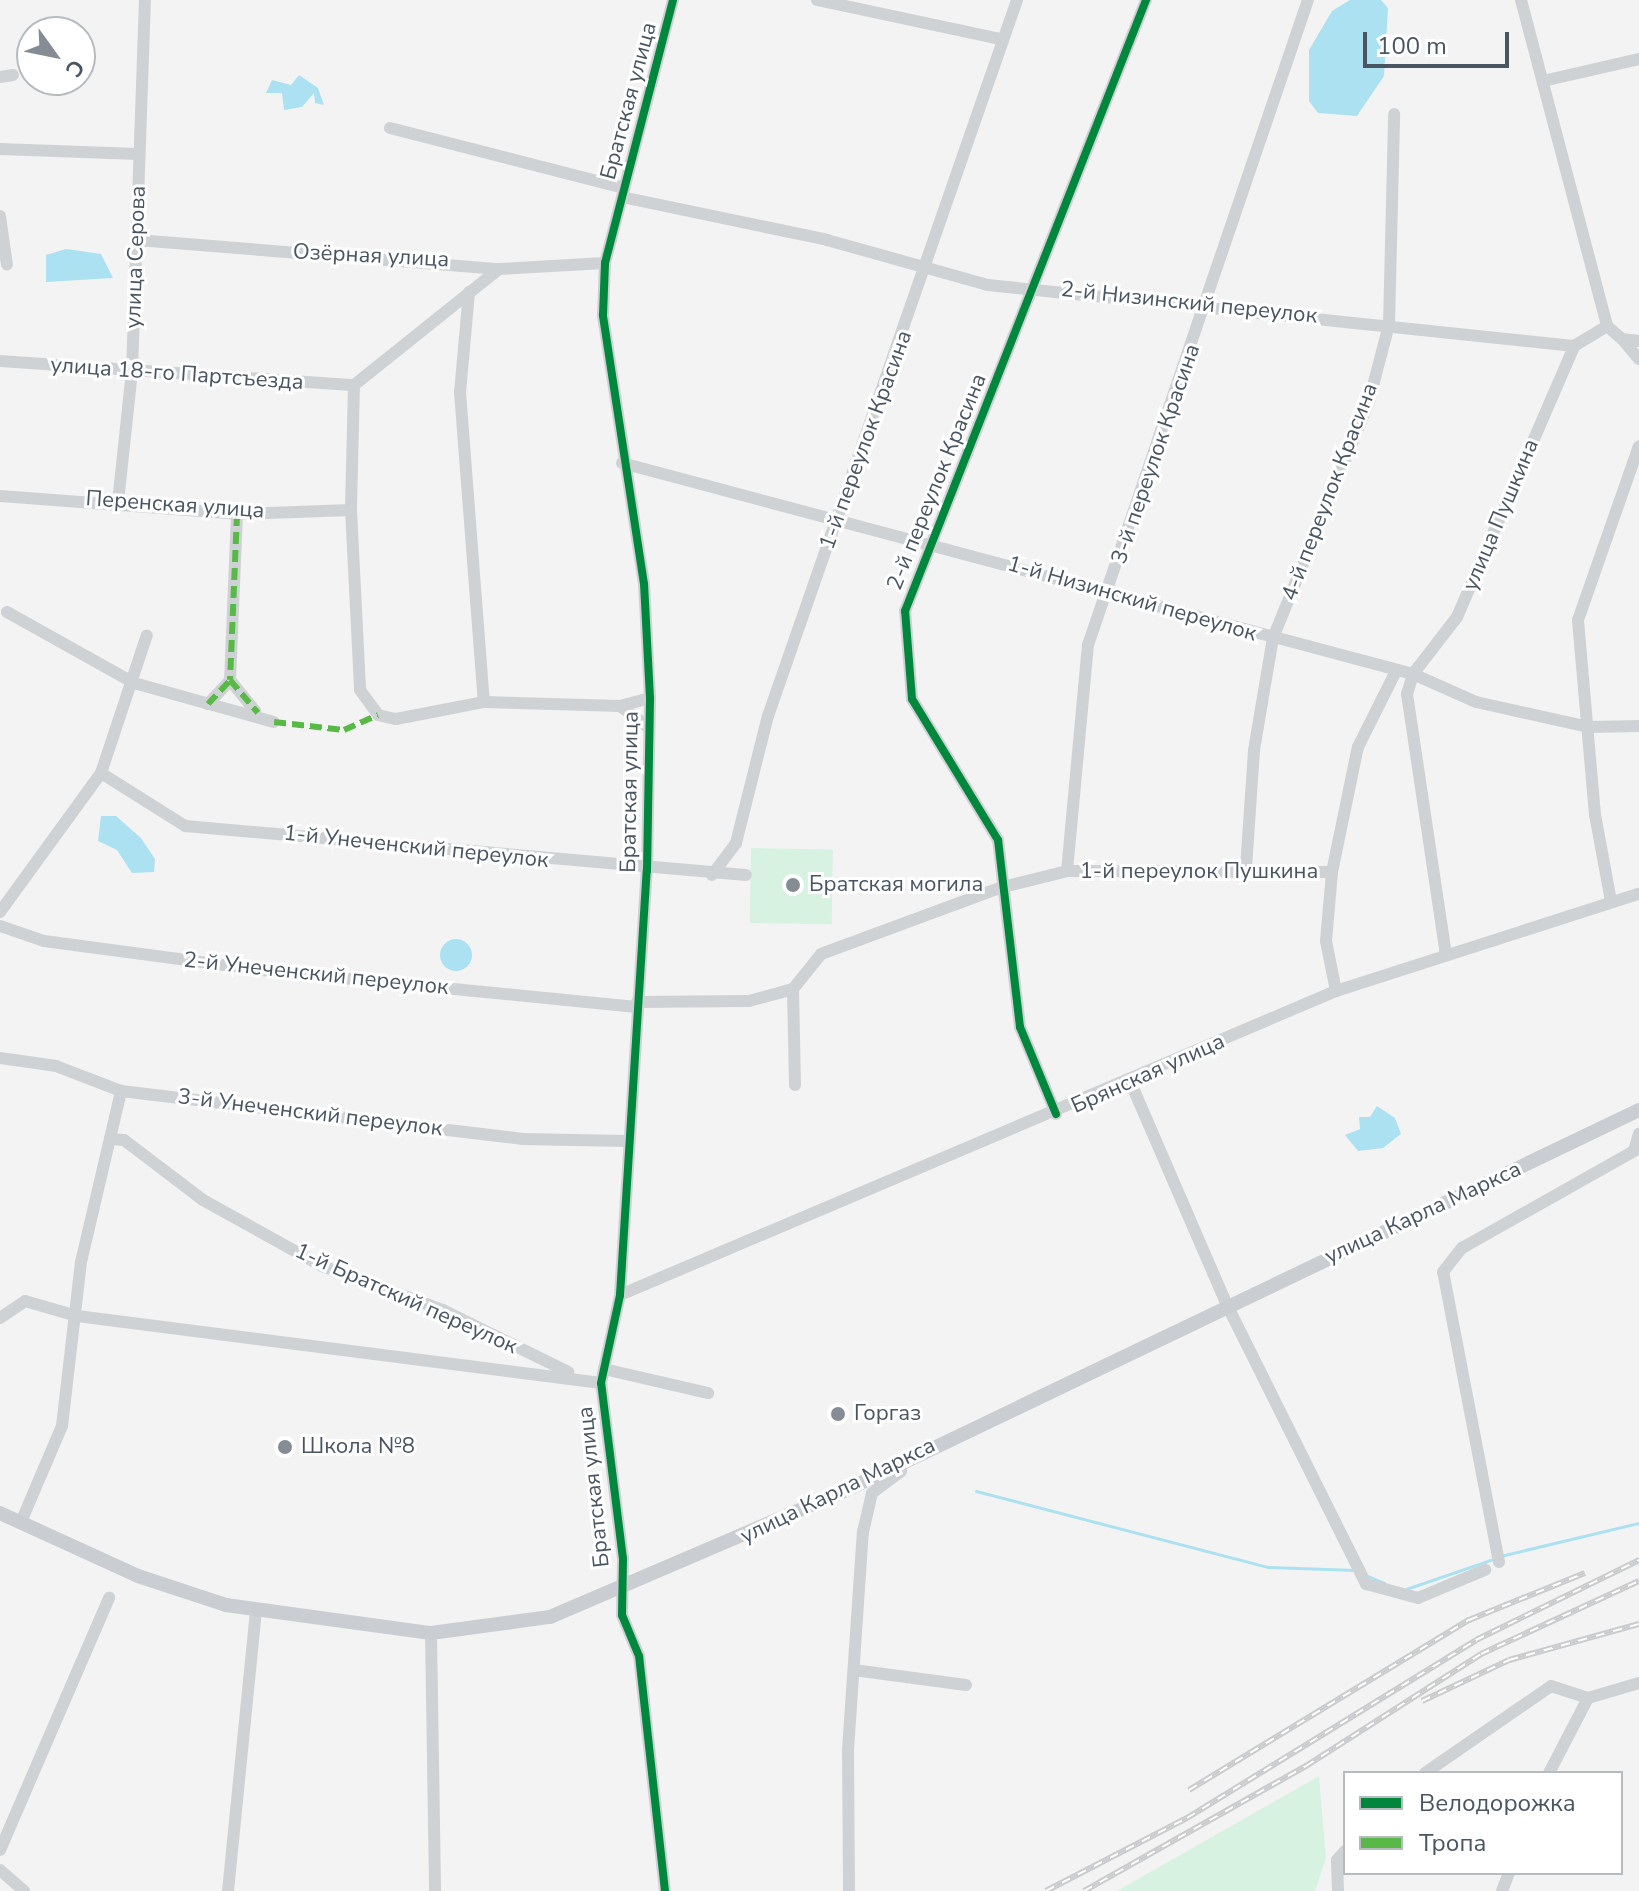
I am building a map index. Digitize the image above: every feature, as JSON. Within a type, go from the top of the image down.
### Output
[{"type":"main road","name":"улица Карла Маркса","points":[[0,1513],[138,1576],[256,1611],[431,1633],[550,1617],[622,1593],[1639,1110]]},
{"type":"street","name":"улица Серова","points":[[118,502],[132,371],[145,0]]},
{"type":"street","name":"Братская улица","points":[[665,1891],[646,1700],[622,1593],[601,1383],[620,1295],[626,1141],[647,871],[650,698],[644,584],[622,463],[603,315],[605,263],[673,0]]},
{"type":"street","points":[[817,0],[1001,39]]},
{"type":"street","name":"1-й переулок Красина","points":[[712,875],[736,843],[768,716],[928,264],[1001,39],[1017,0]]},
{"type":"street","name":"2-й переулок Красина","points":[[1056,1114],[1020,1027],[999,888],[998,840],[912,699],[905,611],[929,543],[1036,286],[1146,0]]},
{"type":"street","name":"3-й переулок Красина","points":[[1067,871],[1088,645],[1209,302],[1308,0]]},
{"type":"street","points":[[1521,0],[1607,326],[1639,359]]},
{"type":"street","points":[[1543,81],[1639,59]]},
{"type":"street","name":"4-й переулок Красина","points":[[1246,868],[1254,750],[1273,638],[1369,401],[1389,325],[1394,114]]},
{"type":"street","name":"2-й Низинский переулок","points":[[390,128],[623,193],[928,264],[988,285],[1036,286],[1209,302],[1574,346]]},
{"type":"street","name":"улица Серова","points":[[0,149],[138,154]]},
{"type":"street","points":[[0,216],[7,265]]},
{"type":"street","name":"Озёрная улица","points":[[137,240],[499,269],[605,263]]},
{"type":"street","points":[[351,510],[354,385],[499,269]]},
{"type":"street","points":[[469,292],[461,422],[484,702]]},
{"type":"street","points":[[1574,346],[1607,326]]},
{"type":"street","points":[[1622,339],[1639,341]]},
{"type":"street","name":"улица Пушкина","points":[[1413,674],[1457,617],[1574,346]]},
{"type":"street","name":"улица 18-го Партсъезда","points":[[0,361],[354,385]]},
{"type":"street","points":[[1611,901],[1578,620],[1639,446]]},
{"type":"street","name":"1-й Низинский переулок","points":[[622,463],[838,517],[1413,674],[1476,702],[1589,727],[1639,726]]},
{"type":"street","name":"Перенская улица","points":[[0,496],[118,502],[237,514],[351,510]]},
{"type":"street","name":"Братская улица","points":[[351,510],[360,690],[378,715],[396,719],[484,702],[620,706],[650,698]]},
{"type":"street","points":[[208,704],[230,680],[237,514]]},
{"type":"street","points":[[7,612],[134,683],[208,704],[258,713],[274,722]]},
{"type":"street","points":[[0,912],[101,773],[134,683],[147,635]]},
{"type":"street","points":[[1336,991],[1326,941],[1332,872],[1358,747],[1375,699],[1396,671]]},
{"type":"street","points":[[1413,674],[1407,694],[1414,766],[1446,955]]},
{"type":"street","points":[[230,680],[258,713]]},
{"type":"street","name":"Братская улица","points":[[620,706],[649,728]]},
{"type":"street","name":"1-й Унеченский переулок","points":[[101,773],[185,826],[647,871],[746,875]]},
{"type":"street","name":"1-й переулок Пушкина","points":[[793,989],[821,954],[999,888],[1067,871],[1246,868],[1332,872]]},
{"type":"street","name":"Брянская улица","points":[[620,1295],[1056,1114],[1336,991],[1639,894]]},
{"type":"street","name":"2-й Унеченский переулок","points":[[0,926],[44,941],[270,971],[636,1005],[749,1001],[793,989]]},
{"type":"street","points":[[793,989],[795,1085]]},
{"type":"street","name":"3-й Унеченский переулок","points":[[0,1058],[56,1066],[121,1091],[522,1139],[626,1141]]},
{"type":"street","points":[[1130,1081],[1227,1305],[1366,1584],[1418,1598],[1485,1570]]},
{"type":"street","points":[[21,1522],[62,1426],[81,1262],[121,1091]]},
{"type":"street","points":[[1499,1562],[1443,1272],[1462,1248],[1634,1151],[1639,1134]]},
{"type":"street","name":"1-й Братский переулок","points":[[110,1139],[124,1140],[203,1200],[322,1266],[443,1310],[585,1380]]},
{"type":"street","name":"1-й Братский переулок","points":[[0,1318],[25,1301],[77,1316],[601,1383]]},
{"type":"street","points":[[604,1369],[708,1393]]},
{"type":"street","points":[[849,1891],[854,1670],[863,1532],[872,1493],[901,1471],[897,1462]]},
{"type":"street","points":[[0,1850],[109,1598]]},
{"type":"street","points":[[228,1891],[256,1611]]},
{"type":"street","points":[[431,1633],[435,1891]]},
{"type":"street","points":[[854,1670],[966,1685]]},
{"type":"street","points":[[1428,1771],[1551,1686],[1588,1698],[1639,1683]]},
{"type":"street","points":[[1550,1771],[1588,1698]]},
{"type":"street","points":[[1338,1891],[1337,1860],[1343,1853]]},
{"type":"street","points":[[0,1870],[24,1891]]},
{"type":"green space","points":[[751,848],[833,849],[832,924],[750,923]]},
{"type":"green space","points":[[1319,1776],[1326,1858],[1315,1891],[1117,1891]]},
{"type":"water","points":[[1350,0],[1381,0],[1388,8],[1384,76],[1357,116],[1318,113],[1309,101],[1309,50],[1332,11]]},
{"type":"water","points":[[299,75],[318,88],[324,105],[315,103],[314,93],[302,107],[284,110],[282,93],[266,93],[272,80],[291,85]]},
{"type":"water","points":[[66,249],[101,254],[113,278],[46,282],[46,255]]},
{"type":"water","points":[[101,816],[116,816],[141,838],[155,859],[154,872],[132,873],[117,850],[98,841]]},
{"type":"water","points":[[456,939],[467,944],[472,955],[467,966],[456,971],[445,966],[440,955],[445,944]]},
{"type":"water","points":[[1377,1106],[1395,1118],[1401,1134],[1383,1148],[1358,1151],[1345,1135],[1360,1129],[1359,1117],[1370,1117]]},
{"type":"waterway","points":[[976,1491],[1268,1567],[1355,1570]]},
{"type":"waterway","points":[[1500,1556],[1639,1523]]},
{"type":"waterway","points":[[1406,1589],[1493,1559]]},
{"type":"waterway","points":[[1365,1575],[1384,1583]]},
{"type":"railway","points":[[1046,1891],[1187,1818],[1476,1640],[1639,1560]]},
{"type":"railway","points":[[1189,1790],[1469,1620],[1585,1573]]},
{"type":"railway","points":[[1084,1891],[1306,1766],[1481,1654],[1639,1581]]},
{"type":"railway","points":[[1422,1701],[1509,1660],[1639,1624]]},
{"type":"marked path","points":[[237,514],[230,680],[258,713]]},
{"type":"marked path","points":[[208,704],[230,680]]},
{"type":"marked path","points":[[274,722],[344,730],[378,715]]},
{"type":"cycle path","points":[[665,1891],[639,1656],[622,1615],[623,1559],[601,1383],[620,1295],[647,871],[650,698],[644,584],[603,315],[605,263],[673,0]]},
{"type":"cycle path","points":[[1056,1114],[1020,1027],[998,840],[912,699],[905,611],[1146,0]]},
{"type":"place","name":"Братская могила","points":[[793,885]]},
{"type":"place","name":"Горгаз","points":[[838,1414]]},
{"type":"place","name":"Школа №8","points":[[285,1447]]}]
